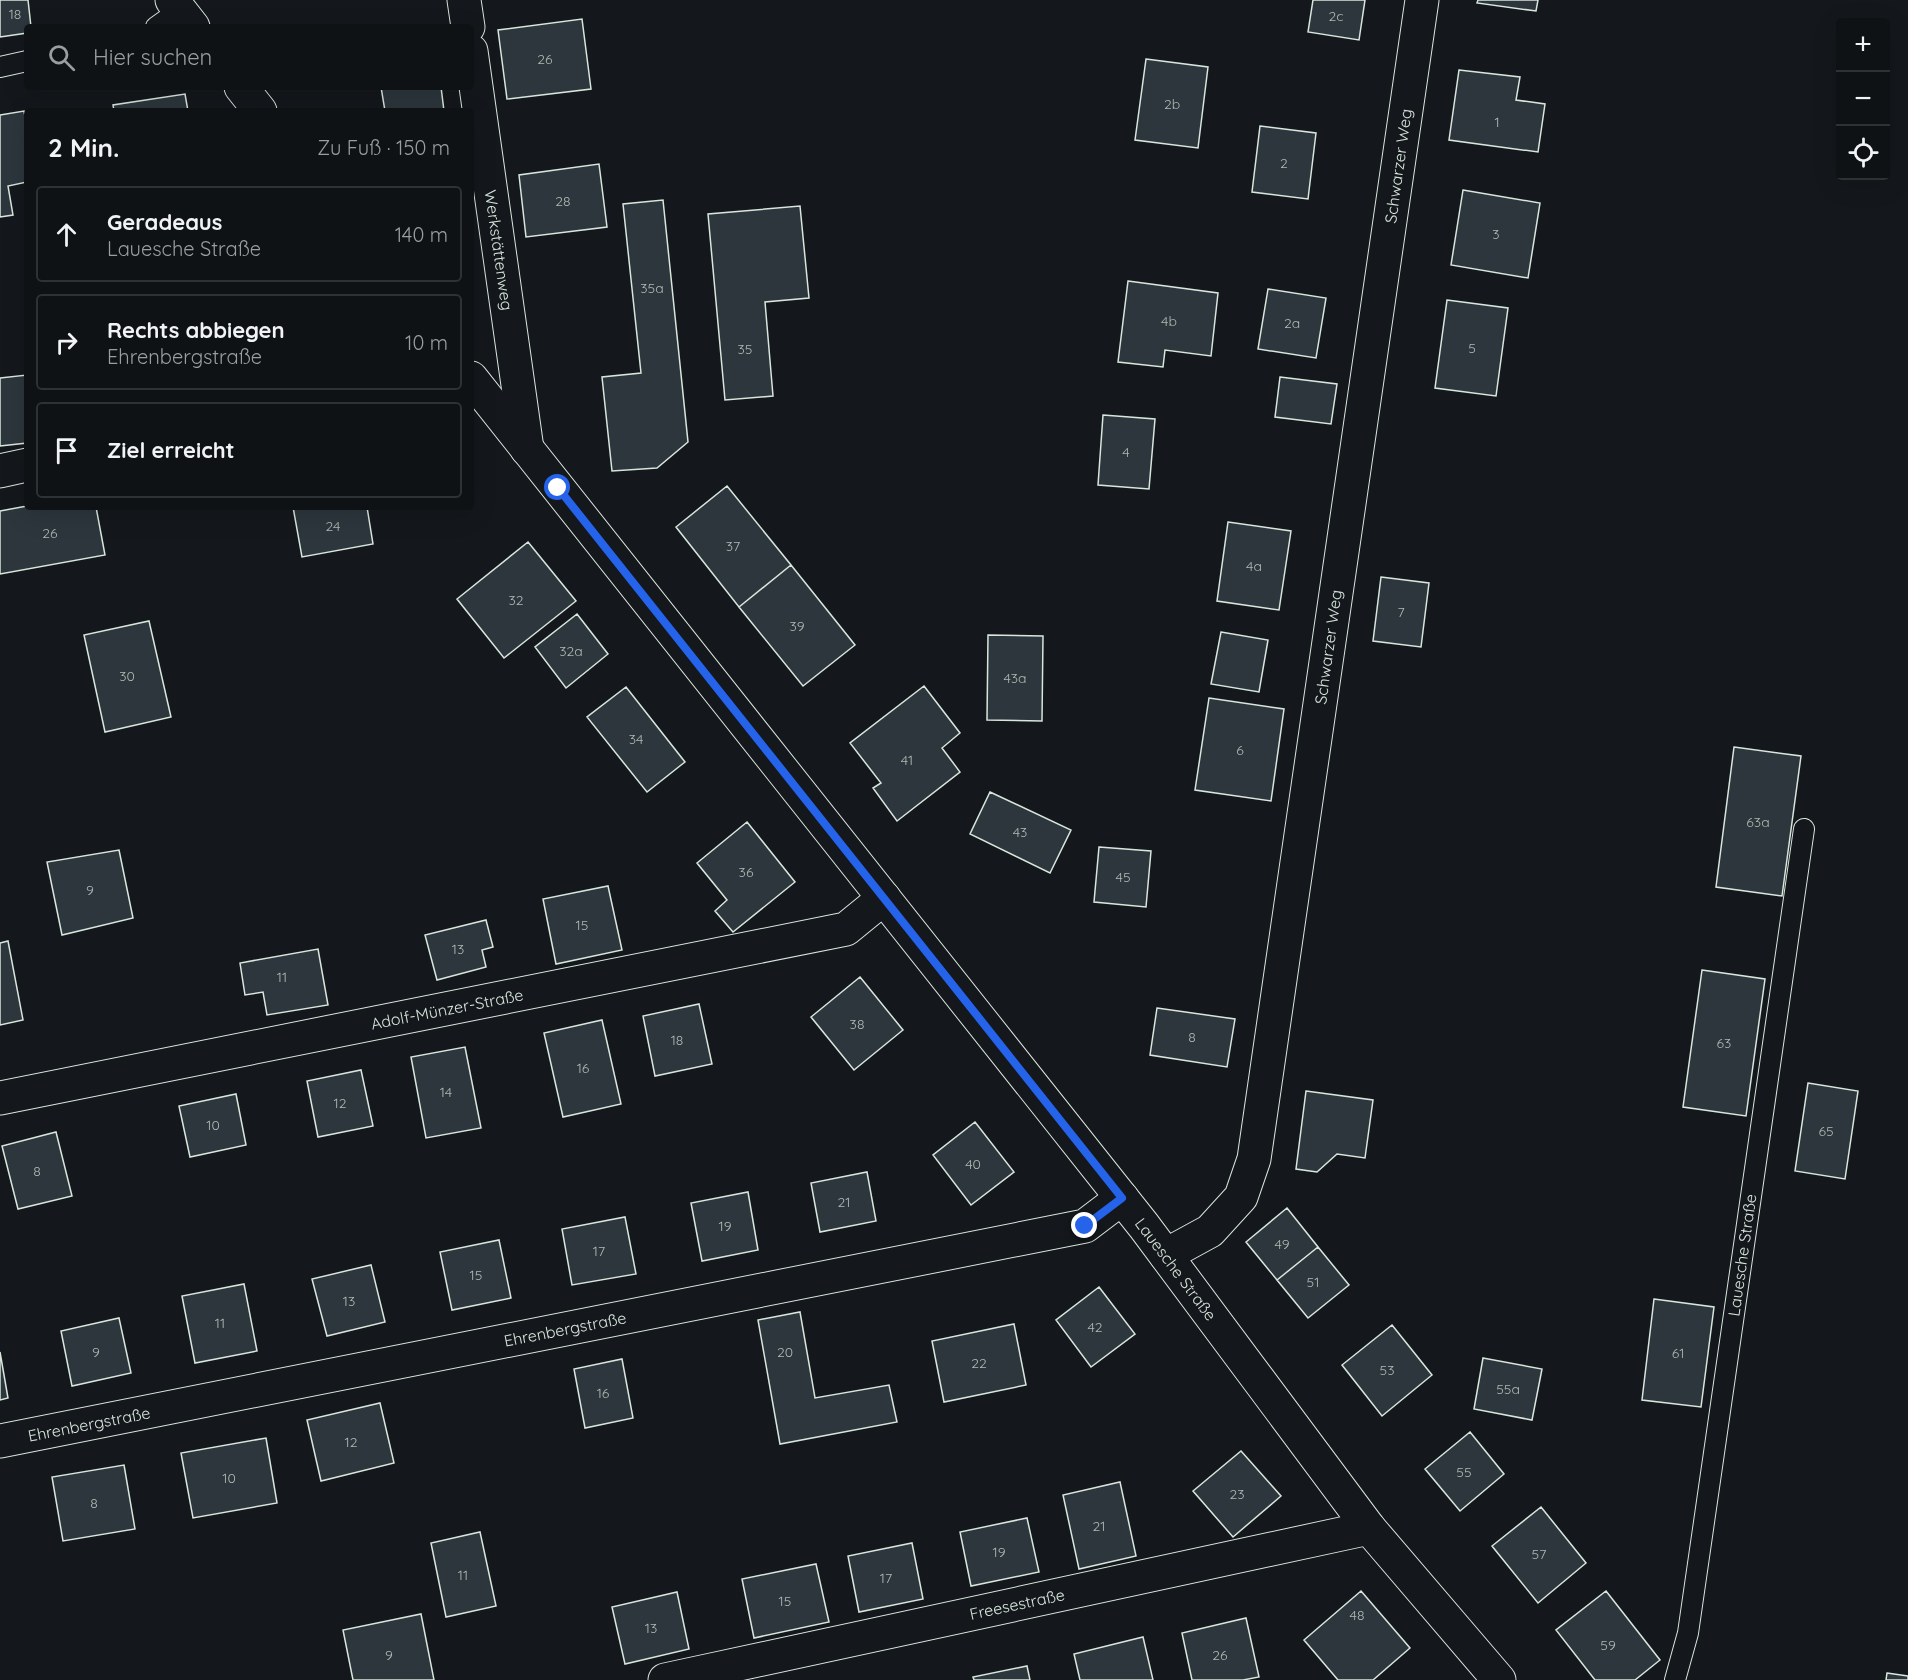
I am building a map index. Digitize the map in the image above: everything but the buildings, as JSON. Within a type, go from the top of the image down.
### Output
[{"type":"street","points":[[464,0],[468,24]]},
{"type":"street","name":"Schwarzer Weg","points":[[1166,1255],[1210,1231],[1241,1197],[1254,1159],[1422,0]]},
{"type":"street","name":"Werkstättenweg","points":[[474,72],[527,449]]},
{"type":"street","points":[[243,90],[258,108]]},
{"type":"street","name":"Lauesche Straße","points":[[474,382],[1122,1198],[1369,1528],[1499,1680]]},
{"type":"street","points":[[0,471],[24,466]]},
{"type":"street","name":"Adolf-Münzer-Straße","points":[[0,1098],[846,929],[884,898]]},
{"type":"street","name":"Ehrenbergstraße","points":[[0,1441],[1085,1226],[1122,1198]]},
{"type":"street","name":"Freesestraße","points":[[665,1680],[1369,1528]]},
{"type":"lane","points":[[0,67],[24,62]]},
{"type":"lane","name":"Lauesche Straße","points":[[1675,1680],[1688,1633],[1804,829]]},
{"type":"route","points":[[558,488],[1122,1198],[1085,1226]]}]
